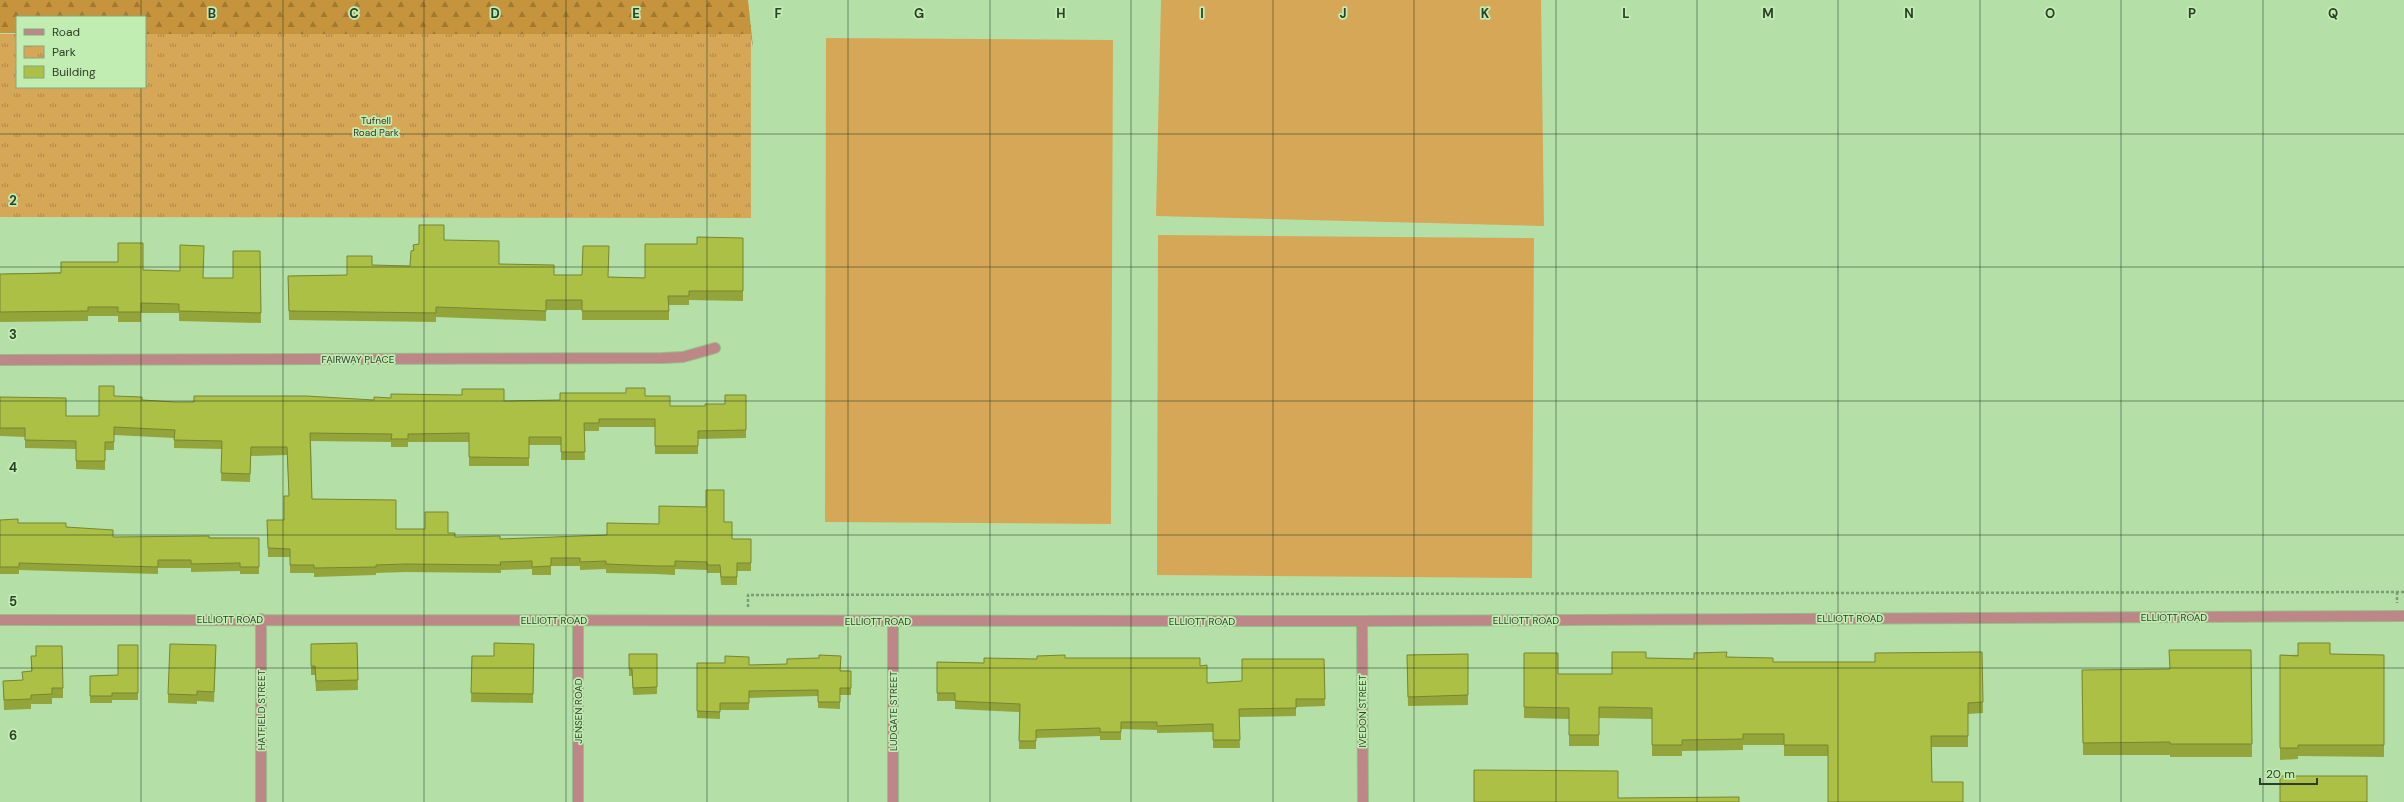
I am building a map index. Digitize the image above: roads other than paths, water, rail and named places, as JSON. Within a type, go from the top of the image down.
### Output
[{"type":"street","name":"FAIRWAY PLACE","points":[[0,360],[663,358],[683,357],[715,348]]},
{"type":"street","name":"ELLIOTT ROAD","points":[[0,620],[261,619],[893,621],[2404,616]]},
{"type":"street","name":"HATFIELD STREET","points":[[261,619],[261,802]]},
{"type":"street","name":"JENSEN ROAD","points":[[578,620],[578,802]]},
{"type":"street","name":"IVEDON STREET","points":[[1362,620],[1363,802]]},
{"type":"street","name":"LUDGATE STREET","points":[[893,621],[893,802]]},
{"type":"park label","name":"Tufnell Road Park","points":[[376,126]]}]
